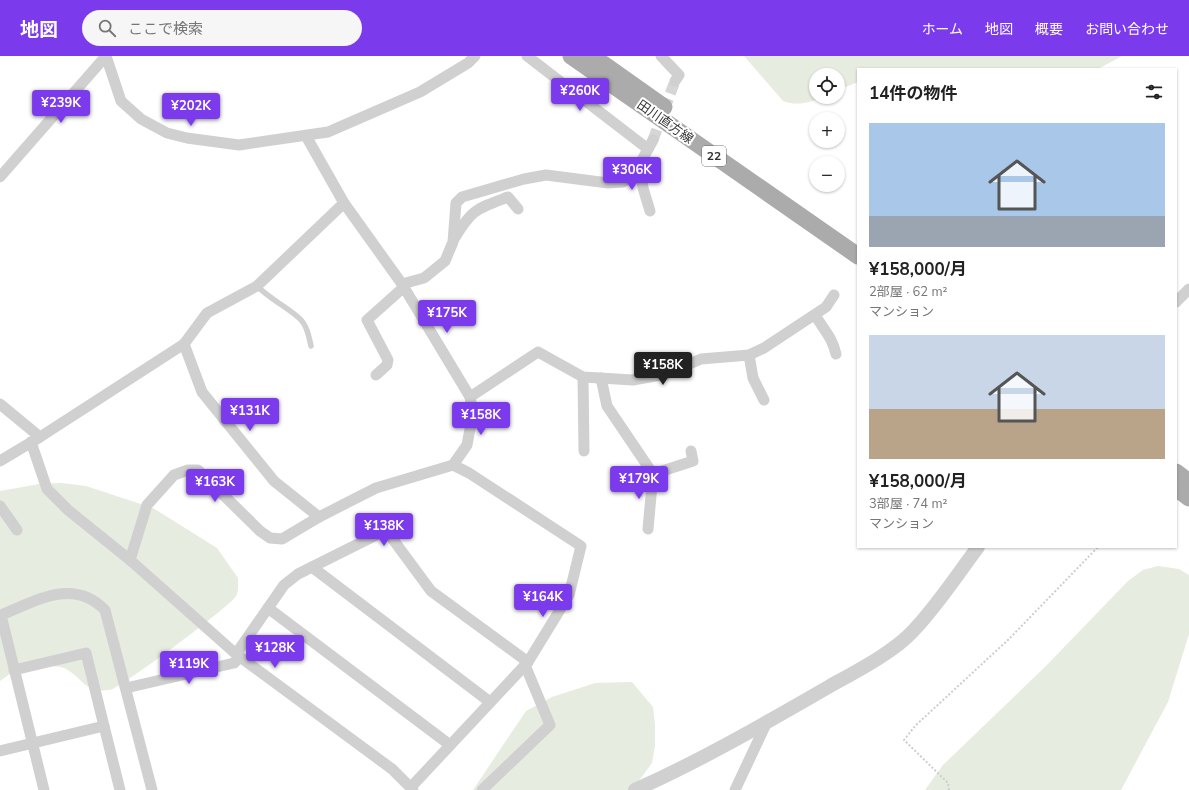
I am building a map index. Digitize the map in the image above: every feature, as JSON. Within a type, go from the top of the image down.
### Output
[{"type":"main road","name":"田川直方線","points":[[571,56],[857,255]]},
{"type":"main road","name":"田川直方線","points":[[592,56],[857,243]]},
{"type":"main road","points":[[1177,473],[1189,482]]},
{"type":"main road","points":[[1177,489],[1189,498]]},
{"type":"street","points":[[0,177],[106,56],[122,101],[141,119],[167,133],[187,138],[239,145],[328,132],[420,92],[468,63],[475,56]]},
{"type":"street","points":[[453,242],[456,203],[462,197],[524,179],[546,175],[608,183],[623,182],[636,171],[650,144],[527,56]]},
{"type":"street","points":[[661,56],[679,76],[674,81]]},
{"type":"street","points":[[130,560],[147,505],[174,476],[188,470],[198,470],[260,531],[270,538],[282,539],[319,517],[376,488],[453,465],[467,445],[473,413],[470,397],[403,285],[344,203],[306,136]]},
{"type":"street","points":[[640,165],[643,188],[650,211]]},
{"type":"street","points":[[376,374],[387,365],[388,360],[367,320],[403,285],[424,278],[445,261],[453,242],[466,219],[478,208],[508,197],[518,209]]},
{"type":"street","points":[[0,461],[184,344],[207,313],[257,286],[344,203]]},
{"type":"street","points":[[1177,301],[1189,288]]},
{"type":"street","points":[[470,397],[538,352],[583,377],[633,380],[666,374],[701,359],[749,355],[764,348],[815,315],[826,307],[834,295]]},
{"type":"street","points":[[815,315],[826,333],[833,340],[836,354]]},
{"type":"street","points":[[184,344],[202,392],[274,481],[319,517]]},
{"type":"street","points":[[749,355],[752,378],[764,400]]},
{"type":"street","points":[[583,377],[584,451]]},
{"type":"street","points":[[601,378],[607,406],[653,474],[648,529]]},
{"type":"street","points":[[0,404],[35,440],[47,490],[68,510],[130,560],[238,655],[392,769],[412,788],[526,664],[569,595],[581,546],[469,473],[453,465]]},
{"type":"street","points":[[653,474],[693,461],[691,451]]},
{"type":"street","points":[[0,506],[17,530]]},
{"type":"street","points":[[126,688],[234,663],[284,585],[298,574],[386,530],[431,591],[526,664],[550,725],[482,790]]},
{"type":"street","points":[[635,790],[676,772],[766,724],[855,672],[912,632],[977,548]]},
{"type":"street","points":[[312,567],[490,702]]},
{"type":"street","points":[[44,790],[0,615],[48,596],[65,592],[91,598],[105,610],[152,790]]},
{"type":"street","points":[[268,608],[450,745]]},
{"type":"street","points":[[14,670],[86,652],[120,790]]},
{"type":"street","points":[[736,790],[766,724]]},
{"type":"street","points":[[0,751],[104,726]]},
{"type":"lane","points":[[257,286],[269,298],[300,319],[309,333],[311,346]]},
{"type":"path","points":[[949,790],[948,782],[904,740],[915,726],[1009,639],[1097,548]]},
{"type":"shaded area","points":[[744,56],[1122,56],[1100,68],[857,68],[857,82],[845,87],[845,68],[809,68],[809,102],[798,104],[783,101]]},
{"type":"shaded area","points":[[61,483],[86,486],[153,508],[217,548],[238,578],[237,594],[230,603],[153,662],[110,690],[101,690],[89,687],[66,669],[57,666],[20,668],[0,681],[0,491],[39,484]]},
{"type":"shaded area","points":[[1158,566],[1179,569],[1189,575],[1189,634],[1168,702],[1121,790],[925,790],[943,765],[1046,666],[1128,581],[1143,570]]},
{"type":"shaded area","points":[[632,682],[653,707],[655,746],[652,763],[632,790],[473,790],[526,711],[552,697],[595,683]]},
{"type":"tunnel","points":[[653,140],[675,81]]}]
